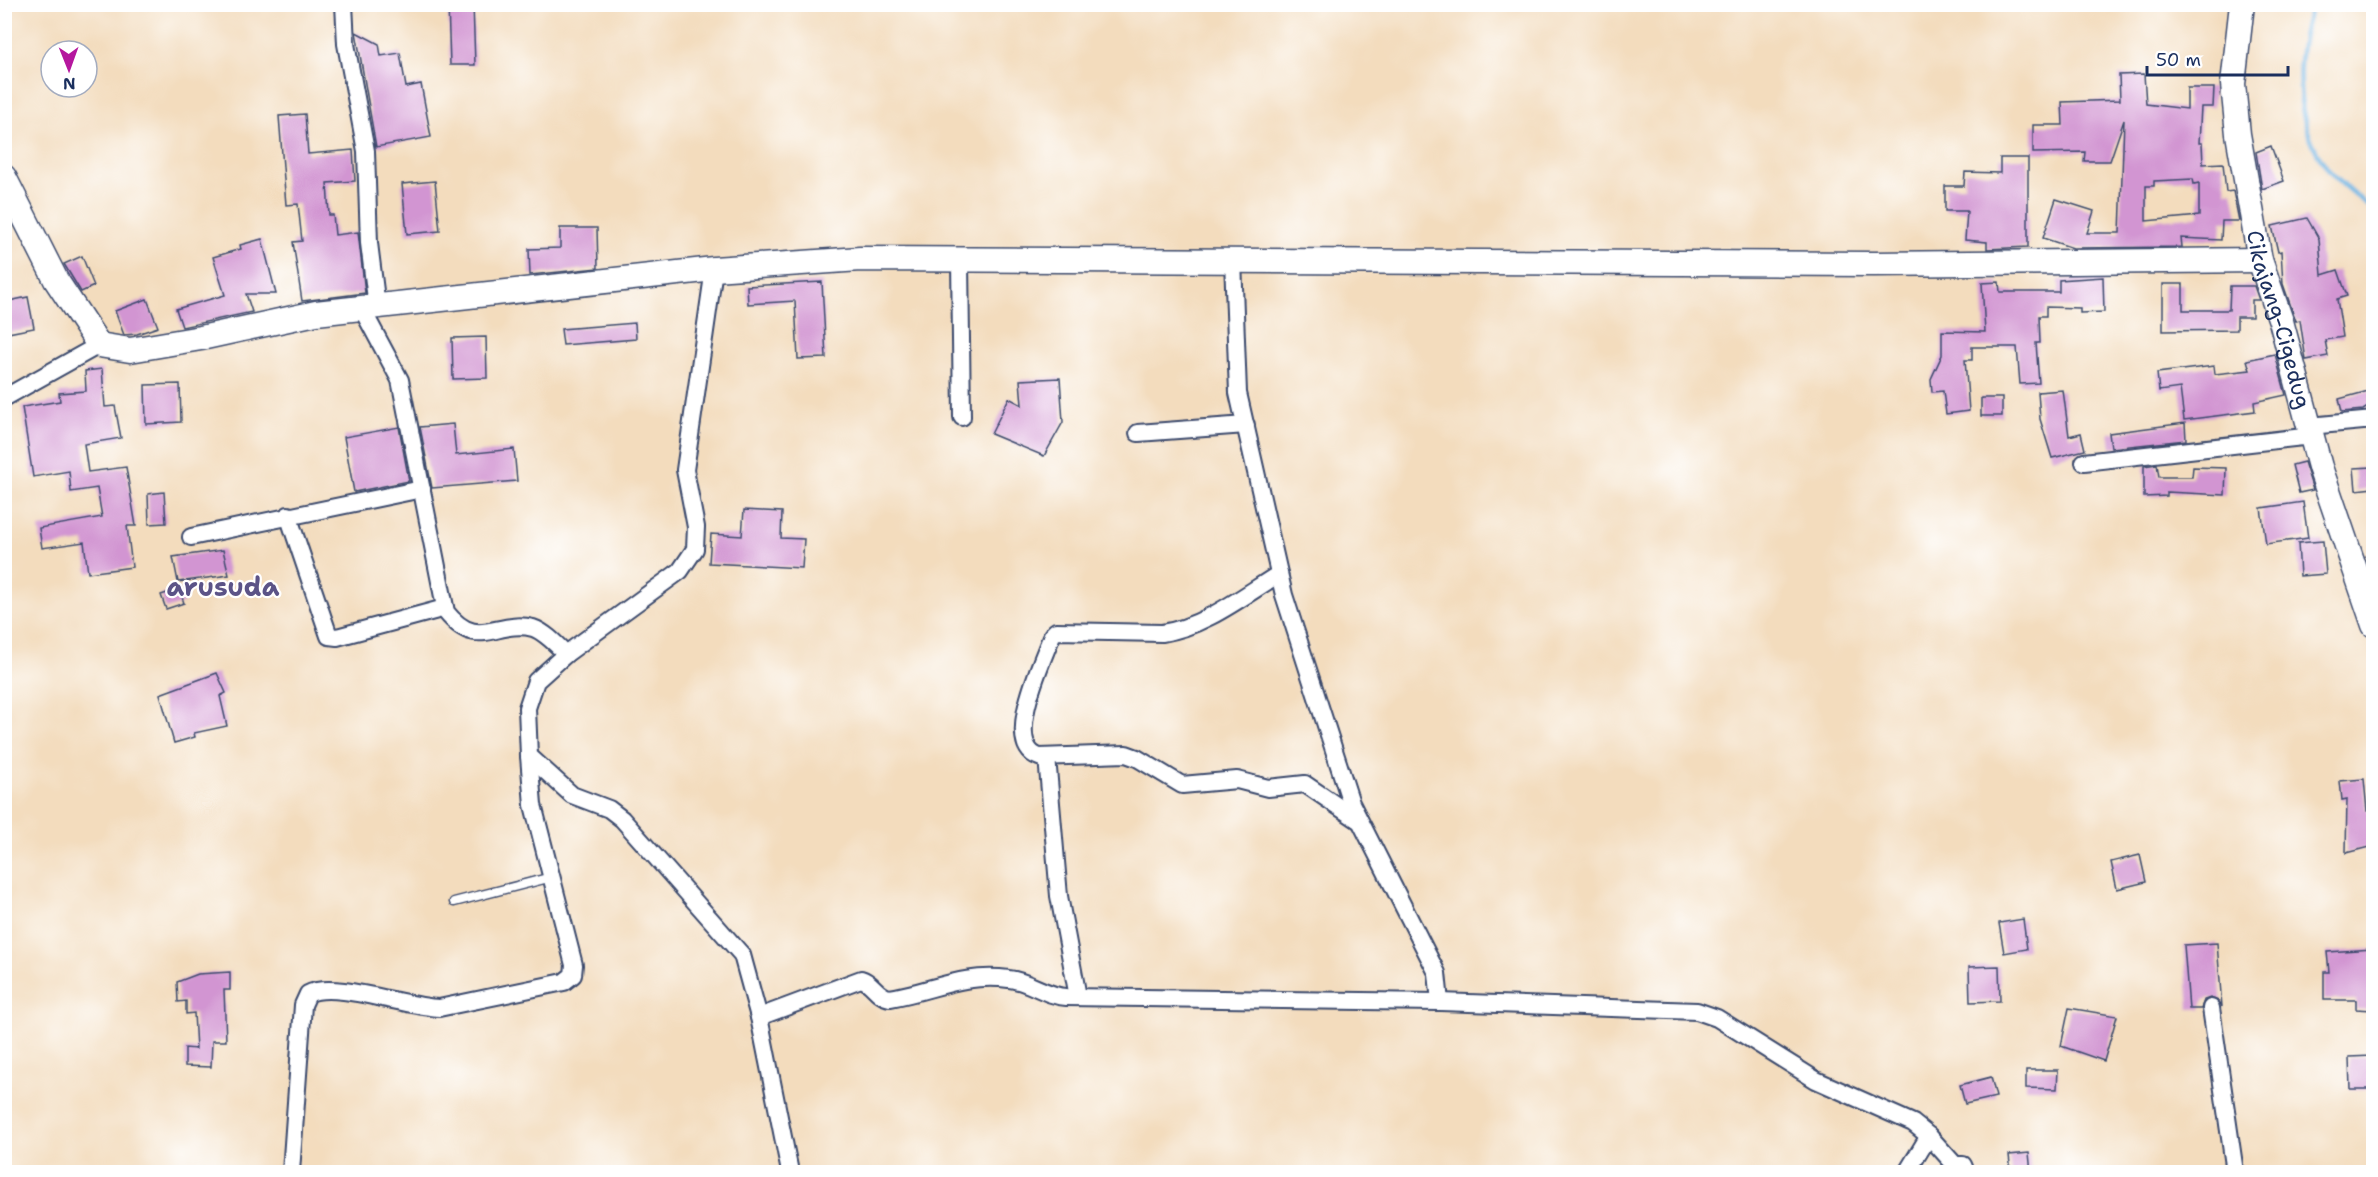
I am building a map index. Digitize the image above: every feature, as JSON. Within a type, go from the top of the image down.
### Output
[{"type":"street","points":[[344,4],[346,44],[366,151],[370,308],[400,380],[445,608],[449,615],[471,633],[535,629],[566,654]]},
{"type":"street","name":"Cikajang-Cigedug","points":[[2242,4],[2233,84],[2238,134],[2260,260],[2281,321],[2311,431],[2373,625]]},
{"type":"street","points":[[4,177],[56,280],[99,345]]},
{"type":"street","points":[[4,398],[99,345],[130,350],[201,338],[316,313],[714,269],[860,259],[1874,264],[2260,260]]},
{"type":"street","points":[[1233,260],[1236,368],[1246,425],[1279,574],[1359,821],[1437,972],[1440,1002]]},
{"type":"street","points":[[960,261],[962,417]]},
{"type":"street","points":[[291,1173],[303,1005],[308,994],[330,989],[422,1007],[439,1008],[567,981],[573,975],[574,964],[533,805],[527,708],[530,693],[540,676],[566,654],[680,571],[695,549],[696,527],[685,470],[714,269]]},
{"type":"street","points":[[2084,462],[2311,431],[2373,420]]},
{"type":"street","points":[[1138,433],[1246,425]]},
{"type":"street","points":[[191,537],[288,515],[422,489]]},
{"type":"street","points":[[288,515],[329,636],[337,637],[445,608]]},
{"type":"street","points":[[1279,574],[1199,621],[1177,631],[1162,633],[1056,630],[1052,635],[1027,704],[1024,723],[1027,746],[1034,755],[1047,757],[1126,754],[1137,758],[1182,785],[1231,780],[1268,788],[1305,784],[1359,821]]},
{"type":"street","points":[[530,756],[572,795],[609,809],[622,819],[718,930],[737,946],[742,955],[759,1017],[790,1173]]},
{"type":"street","points":[[1047,757],[1059,896],[1078,997]]},
{"type":"street","points":[[759,1017],[861,980],[867,981],[882,996],[890,998],[971,977],[1014,980],[1057,997],[1440,1002],[1685,1010],[1708,1013],[1816,1080],[1906,1119],[1929,1136],[1955,1165],[1963,1165],[1966,1173]]},
{"type":"street","points":[[2211,1008],[2235,1173]]},
{"type":"street","points":[[1907,1173],[1929,1136]]},
{"type":"lane","points":[[454,902],[552,877]]},
{"type":"building","points":[[448,4],[473,4],[475,65],[450,65]]},
{"type":"building","points":[[356,32],[379,44],[381,56],[400,53],[406,87],[421,84],[431,137],[376,147]]},
{"type":"building","points":[[2144,74],[2146,104],[2187,109],[2187,88],[2214,88],[2213,107],[2201,107],[2199,143],[2202,143],[2203,164],[2223,163],[2226,192],[2233,191],[2239,221],[2222,221],[2221,240],[2181,238],[2182,247],[2073,248],[2043,238],[2056,199],[2094,211],[2087,233],[2120,233],[2124,120],[2110,161],[2084,161],[2085,152],[2033,153],[2033,125],[2063,125],[2062,102],[2120,100],[2119,75]],"holes":[[[2193,179],[2194,184],[2199,183],[2199,216],[2146,221],[2146,186],[2154,186],[2154,181]]]},
{"type":"building","points":[[305,114],[308,154],[353,150],[355,181],[327,183],[329,215],[333,215],[335,235],[358,232],[365,293],[302,301],[293,242],[302,241],[298,204],[286,205],[279,116]]},
{"type":"building","points":[[2271,146],[2284,181],[2262,189],[2256,152]]},
{"type":"building","points":[[2000,158],[2028,158],[2028,247],[1987,249],[1987,242],[1965,240],[1967,211],[1945,211],[1945,186],[1964,186],[1965,172],[2000,173]]},
{"type":"building","points":[[435,181],[440,231],[407,234],[402,184]]},
{"type":"building","points":[[2307,218],[2319,239],[2322,275],[2338,270],[2347,296],[2337,299],[2343,337],[2325,340],[2328,356],[2306,360],[2300,320],[2296,321],[2283,284],[2281,251],[2278,252],[2272,226]]},
{"type":"building","points":[[560,228],[597,228],[598,268],[530,275],[529,249],[560,248]]},
{"type":"building","points":[[262,239],[276,294],[246,294],[252,312],[182,327],[176,309],[225,295],[213,257],[241,249],[240,245]]},
{"type":"building","points":[[82,256],[94,286],[81,292],[64,264]]},
{"type":"building","points":[[2103,277],[2104,312],[2080,313],[2080,308],[2046,307],[2046,316],[2039,316],[2040,343],[2036,343],[2039,383],[2020,384],[2017,347],[1972,347],[1972,360],[1965,360],[1969,411],[1946,414],[1943,391],[1932,392],[1931,379],[1942,355],[1942,331],[1985,332],[1982,283],[1999,282],[2000,292],[2059,292],[2059,280]]},
{"type":"building","points":[[822,282],[826,358],[798,359],[795,301],[748,304],[747,286]]},
{"type":"building","points":[[2163,284],[2183,284],[2183,310],[2229,310],[2230,286],[2254,286],[2259,300],[2252,300],[2252,317],[2237,317],[2237,330],[2163,331]]},
{"type":"building","points":[[28,297],[34,328],[8,333],[4,302]]},
{"type":"building","points":[[147,299],[158,327],[137,334],[124,335],[115,311]]},
{"type":"building","points":[[635,323],[636,339],[563,345],[561,329]]},
{"type":"building","points":[[486,337],[487,378],[453,379],[452,338]]},
{"type":"building","points":[[2275,354],[2286,395],[2254,402],[2255,411],[2184,420],[2180,388],[2159,391],[2157,373],[2214,366],[2215,374],[2250,370],[2247,360]]},
{"type":"building","points":[[102,369],[105,407],[115,406],[121,438],[84,444],[88,472],[126,467],[136,526],[127,526],[132,567],[88,573],[84,542],[42,548],[39,528],[102,517],[97,488],[71,492],[69,471],[33,477],[22,407],[60,401],[59,393],[86,391],[85,371]]},
{"type":"building","points":[[1060,378],[1063,422],[1044,456],[991,434],[1009,398],[1022,405],[1020,380]]},
{"type":"building","points":[[180,384],[181,422],[146,424],[145,385]]},
{"type":"building","points":[[2063,390],[2069,436],[2081,433],[2085,450],[2052,458],[2040,419],[2038,392]]},
{"type":"building","points":[[2372,390],[2373,404],[2363,410],[2342,412],[2339,399]]},
{"type":"building","points":[[1981,398],[2002,398],[2002,416],[1981,416]]},
{"type":"building","points":[[2185,423],[2186,440],[2111,448],[2109,433]]},
{"type":"building","points":[[453,424],[456,455],[514,449],[517,481],[432,488],[420,427]]},
{"type":"building","points":[[399,427],[409,481],[354,492],[344,437]]},
{"type":"building","points":[[2304,462],[2313,490],[2299,493],[2292,465]]},
{"type":"building","points":[[2157,464],[2159,477],[2192,477],[2193,467],[2226,468],[2225,495],[2167,492],[2167,496],[2144,497],[2144,466]]},
{"type":"building","points":[[2373,467],[2373,488],[2356,490],[2354,468]]},
{"type":"building","points":[[164,492],[166,523],[149,524],[148,494]]},
{"type":"building","points":[[2303,502],[2308,538],[2266,544],[2261,508]]},
{"type":"building","points":[[744,510],[782,512],[781,538],[804,539],[802,568],[709,563],[711,534],[742,536]]},
{"type":"building","points":[[2323,541],[2326,574],[2300,576],[2298,543]]},
{"type":"building","points":[[223,550],[229,575],[178,582],[173,557]]},
{"type":"building","points":[[179,589],[184,603],[166,609],[161,595]]},
{"type":"building","points":[[217,673],[226,693],[220,696],[227,726],[194,733],[195,737],[174,743],[160,694]]},
{"type":"building","points":[[2364,779],[2367,811],[2373,811],[2373,846],[2346,853],[2347,799],[2342,800],[2340,781]]},
{"type":"building","points":[[2140,855],[2146,882],[2117,889],[2111,862]]},
{"type":"building","points":[[2023,919],[2027,949],[2004,953],[1999,923]]},
{"type":"building","points":[[2217,943],[2222,1007],[2219,1001],[2210,998],[2204,1000],[2201,1009],[2189,1009],[2184,945]]},
{"type":"building","points":[[2373,949],[2373,1010],[2356,1009],[2356,1000],[2324,1000],[2324,972],[2329,972],[2327,952]]},
{"type":"building","points":[[1999,966],[2000,1001],[1970,1002],[1969,967]]},
{"type":"building","points":[[230,972],[230,990],[224,990],[226,1041],[212,1041],[211,1067],[185,1066],[185,1048],[196,1049],[194,1013],[186,1014],[186,1001],[178,1002],[177,982],[198,974]]},
{"type":"building","points":[[2069,1008],[2117,1016],[2104,1061],[2061,1046]]},
{"type":"building","points":[[2373,1056],[2373,1089],[2350,1089],[2349,1057]]},
{"type":"building","points":[[2026,1070],[2058,1070],[2057,1089],[2026,1088]]},
{"type":"building","points":[[1991,1077],[1996,1097],[1965,1104],[1960,1085]]},
{"type":"building","points":[[2029,1153],[2031,1173],[2011,1173],[2009,1155]]},
{"type":"waterway","points":[[2312,4],[2306,24],[2300,67],[2300,89],[2308,130],[2316,150],[2331,173],[2367,205],[2374,206]]},
{"type":"district","name":"arusuda","points":[[223,586]]}]
